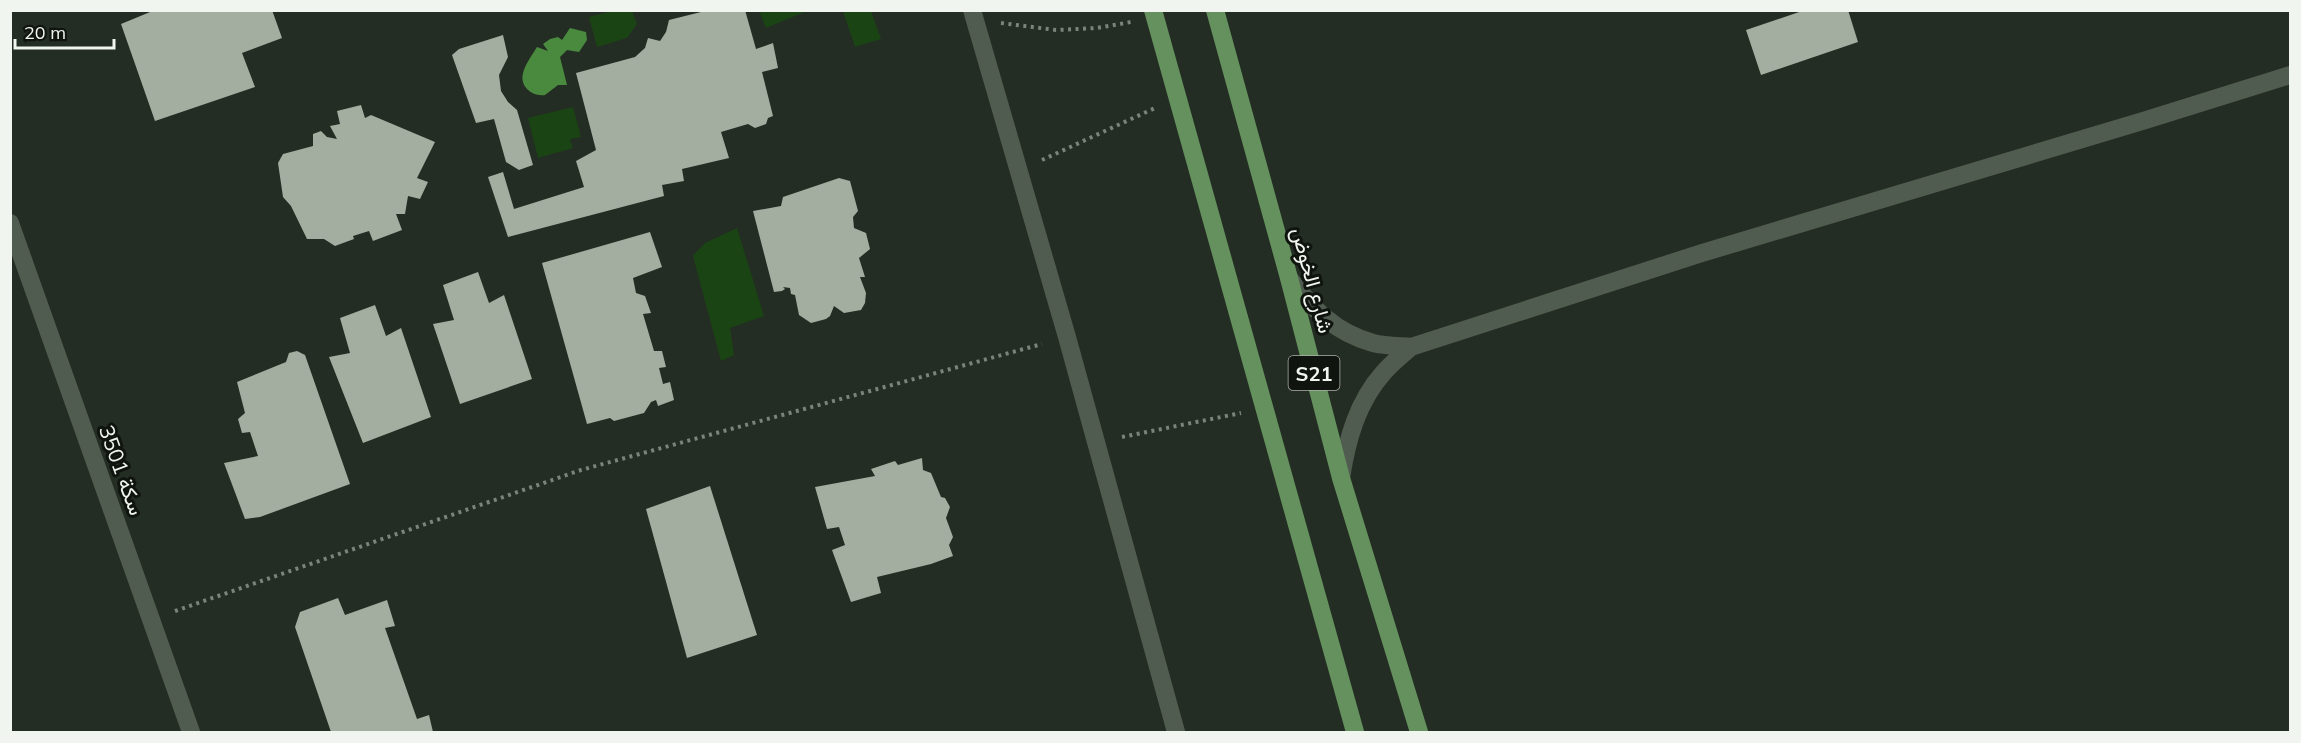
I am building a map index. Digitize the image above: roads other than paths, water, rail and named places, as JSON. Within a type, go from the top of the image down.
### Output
[{"type":"main road","name":"شارع الخوض","points":[[1215,10],[1341,478],[1419,732]]},
{"type":"main road","name":"S21","points":[[1154,15],[1355,732]]},
{"type":"street","points":[[973,15],[1067,337],[1176,732]]},
{"type":"street","points":[[1289,278],[1311,307],[1340,329],[1374,343],[1411,347],[1702,253],[2290,75]]},
{"type":"street","name":"سكة 3501","points":[[10,223],[191,732]]},
{"type":"street","points":[[1341,478],[1347,441],[1362,405],[1383,373],[1411,347]]}]
